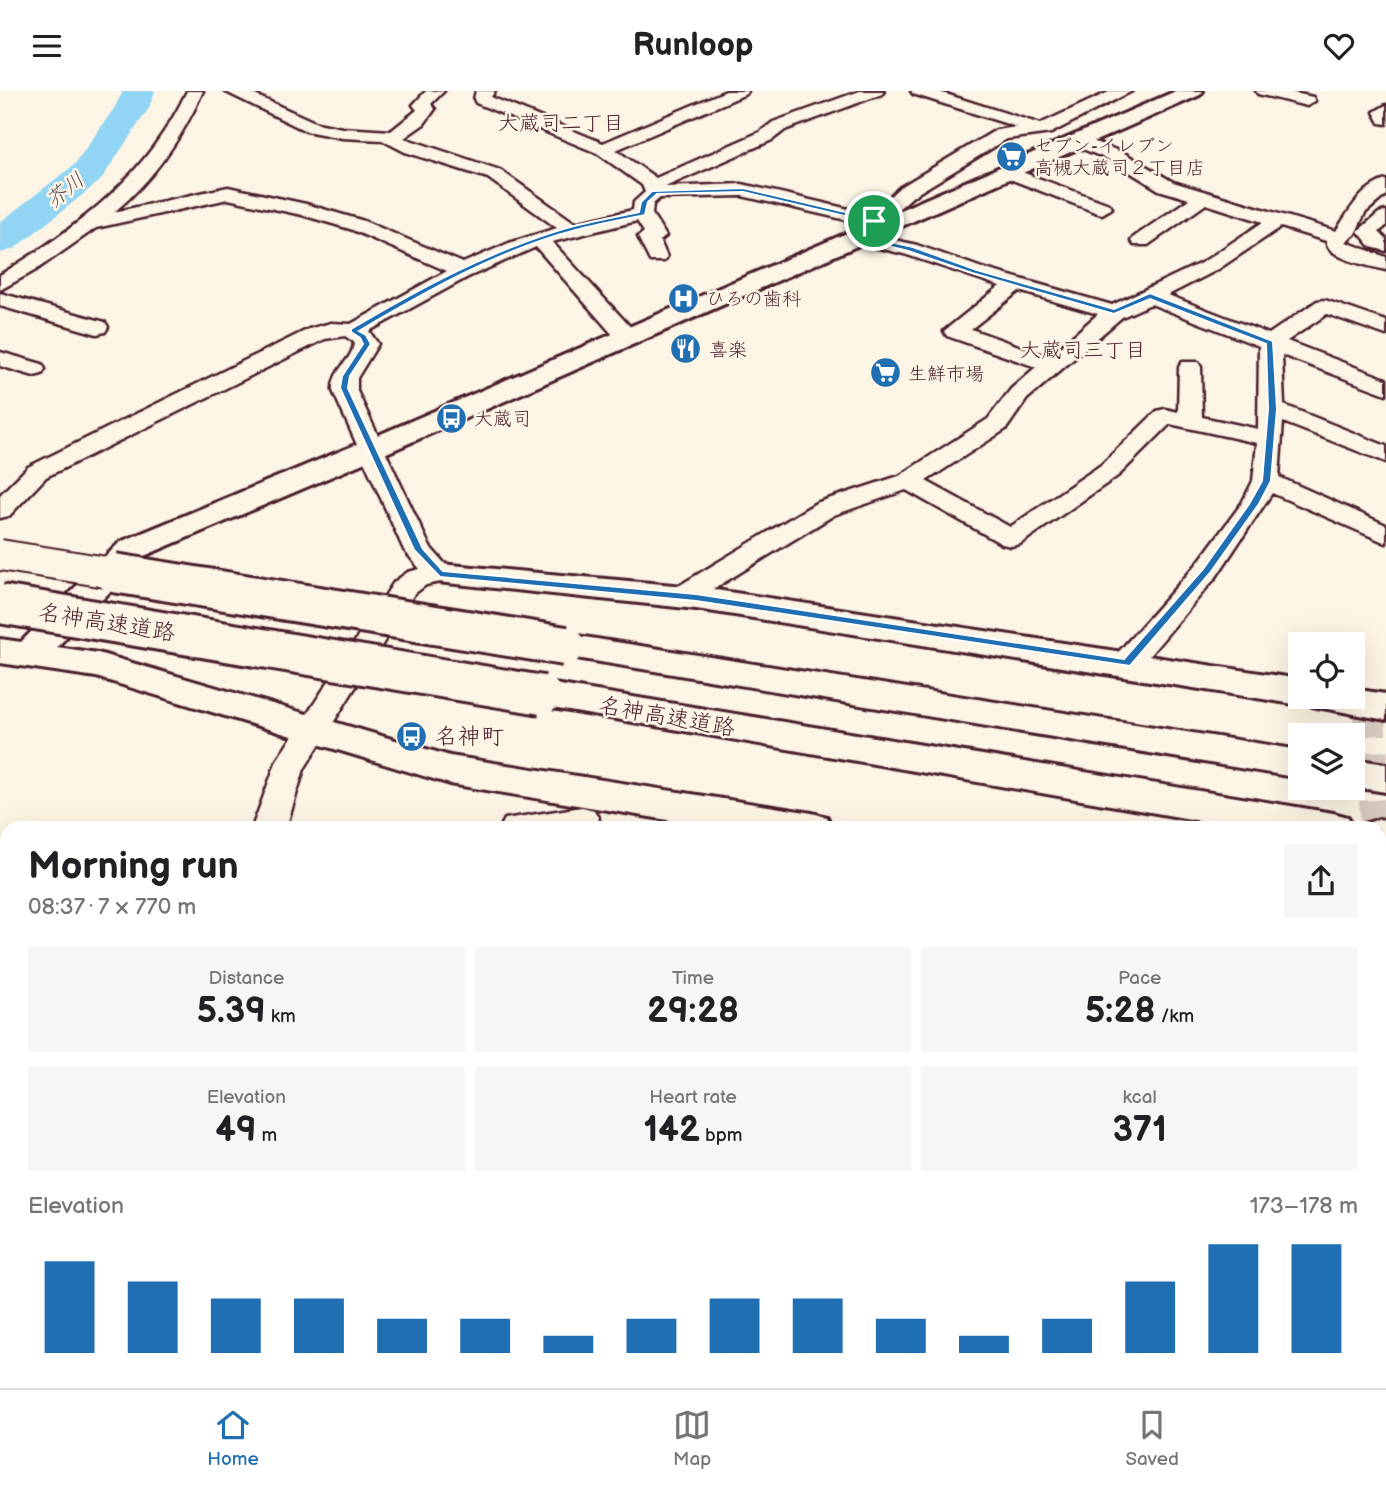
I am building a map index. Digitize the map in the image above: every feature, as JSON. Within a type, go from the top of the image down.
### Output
[{"type":"main road","points":[[15,653],[132,549],[371,449],[875,227],[1193,91]]},
{"type":"main road","points":[[0,555],[1288,762]]},
{"type":"main road","points":[[440,574],[682,596],[1288,690]]},
{"type":"main road","name":"名神高速道路","points":[[0,604],[1291,821]]},
{"type":"main road","points":[[15,653],[98,665],[584,813],[706,821]]},
{"type":"main road","points":[[1365,704],[1386,707]]},
{"type":"main road","points":[[1365,775],[1386,778]]},
{"type":"street","points":[[0,283],[92,223],[131,185],[163,147],[195,91]]},
{"type":"street","points":[[232,91],[312,127],[393,138],[411,148],[494,174],[572,229]]},
{"type":"street","points":[[393,138],[423,114],[427,109],[421,104],[436,91]]},
{"type":"street","points":[[603,149],[740,91]]},
{"type":"street","points":[[657,257],[648,237],[656,236],[642,214],[644,202],[653,189],[766,136],[779,126],[876,91]]},
{"type":"street","points":[[919,91],[1080,141],[1118,157],[1166,185],[1338,238]]},
{"type":"street","points":[[960,104],[986,91]]},
{"type":"street","points":[[875,227],[906,192],[1002,134],[1045,129],[1124,91]]},
{"type":"street","points":[[1264,91],[1307,101]]},
{"type":"street","points":[[481,92],[482,99],[603,149],[653,189],[743,190],[875,227],[910,249],[1114,312]]},
{"type":"street","points":[[1386,110],[1382,112],[1386,119]]},
{"type":"street","points":[[1008,172],[1102,208]]},
{"type":"street","points":[[520,191],[540,186]]},
{"type":"street","points":[[1386,186],[1357,209],[1345,234],[1335,243],[1343,250],[1386,264]]},
{"type":"street","points":[[92,223],[228,193],[306,210],[357,225],[464,271]]},
{"type":"street","points":[[1141,241],[1204,197]]},
{"type":"street","points":[[354,331],[411,296],[540,240],[572,229],[642,214]]},
{"type":"street","points":[[1386,217],[1368,231],[1378,243],[1386,245]]},
{"type":"street","points":[[682,596],[825,509],[908,481],[997,424],[1019,394],[1114,312],[1210,265],[1279,220]]},
{"type":"street","points":[[540,240],[628,338]]},
{"type":"street","points":[[1017,283],[955,331],[1051,365]]},
{"type":"street","points":[[1150,296],[1386,387]]},
{"type":"street","points":[[0,299],[97,327]]},
{"type":"street","points":[[1270,343],[1325,306],[1386,328]]},
{"type":"street","points":[[0,510],[37,472],[317,334],[336,329],[354,331],[363,337],[367,344],[343,384],[418,550],[440,574]]},
{"type":"street","points":[[1126,663],[1206,571],[1254,504],[1266,481],[1272,409],[1270,343]]},
{"type":"street","points":[[0,359],[34,369]]},
{"type":"street","points":[[1190,367],[1191,422]]},
{"type":"street","points":[[1272,409],[1386,455]]},
{"type":"street","points":[[908,481],[1011,538],[1110,470],[1165,416],[1270,439]]},
{"type":"street","points":[[1266,481],[1386,535]]},
{"type":"street","points":[[271,821],[288,768],[404,588],[418,578],[440,574]]},
{"type":"street","points":[[548,821],[584,813]]},
{"type":"waterway","name":"芥川","points":[[0,241],[87,173],[132,108],[139,91]]},
{"type":"tunnel","points":[[1368,704],[1376,821]]},
{"type":"place","name":"セブン-イレブン 高槻大蔵司２丁目店","points":[[1011,156]]},
{"type":"place","name":"ひろの歯科","points":[[683,298]]},
{"type":"place","name":"喜楽","points":[[686,349]]},
{"type":"place","name":"生鮮市場","points":[[885,373]]},
{"type":"place","name":"大蔵司","points":[[451,418]]},
{"type":"place","name":"名神町","points":[[412,736]]},
{"type":"district","name":"大蔵司二丁目","points":[[561,123]]},
{"type":"district","name":"大蔵司三丁目","points":[[1083,350]]},
{"type":"route","points":[[743,190],[874,221],[890,224],[860,238],[910,249],[975,272],[1114,312],[1150,296],[1270,343],[1272,409],[1266,481],[1254,504],[1206,571],[1126,663],[696,598],[440,574],[418,550],[344,388],[346,376],[367,344],[363,337],[354,331],[411,296],[540,240],[572,229],[642,214],[644,202],[655,193],[743,190]]}]
